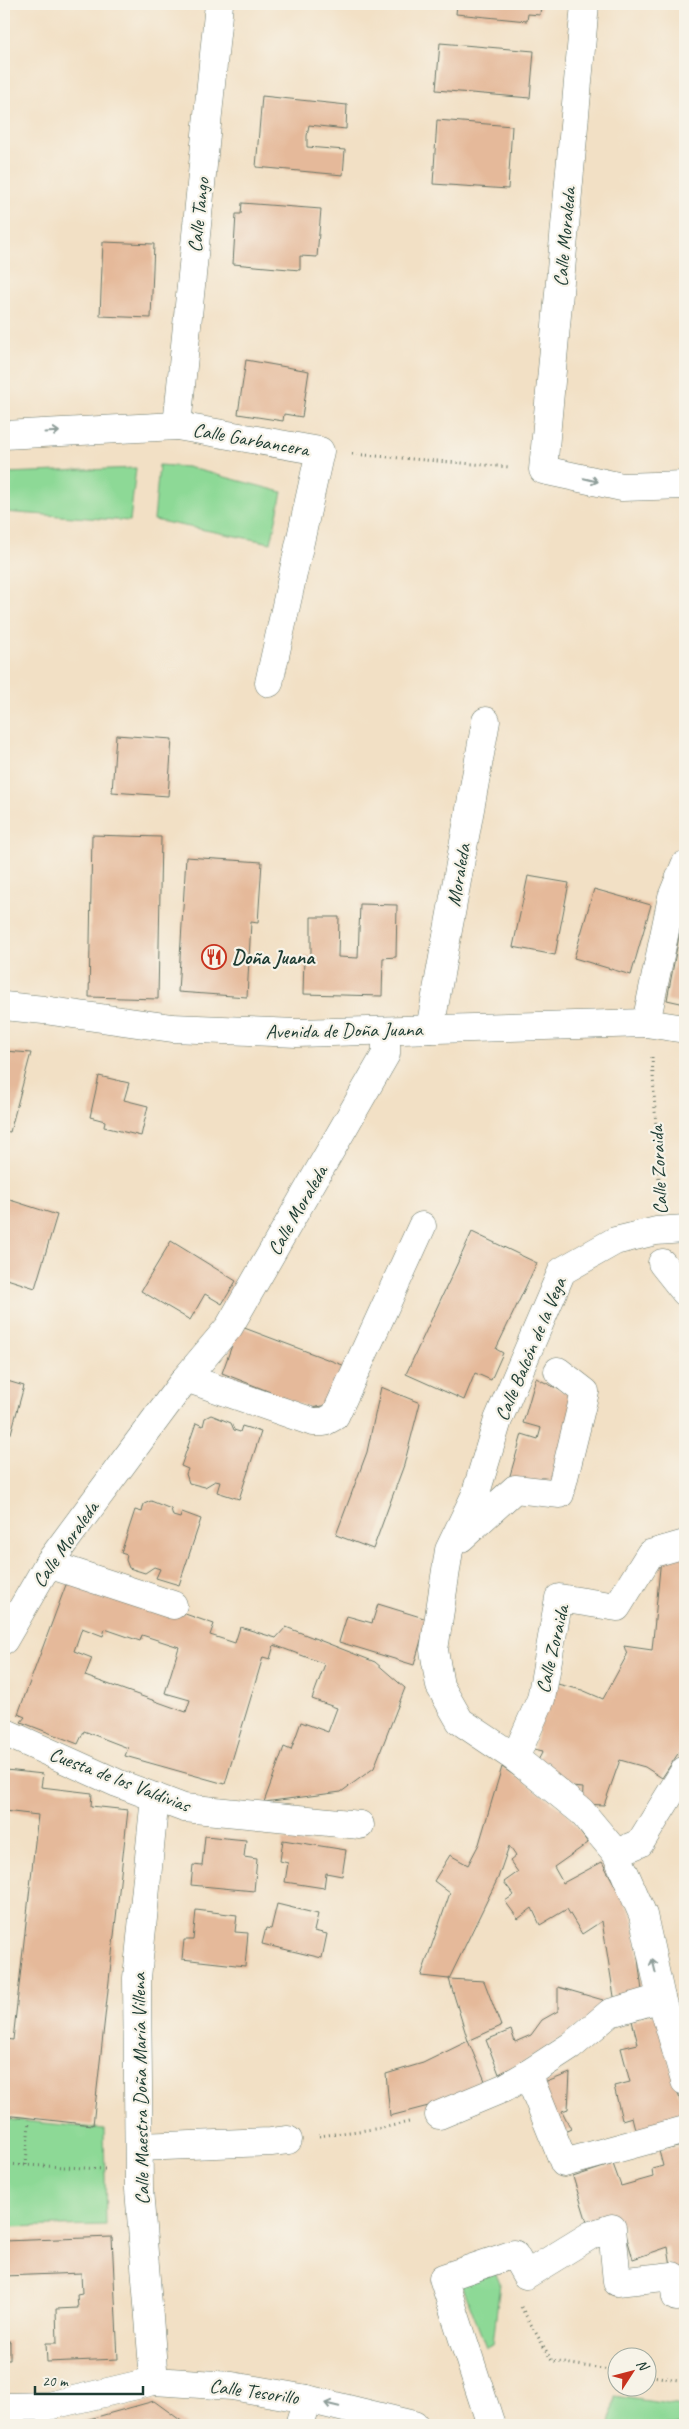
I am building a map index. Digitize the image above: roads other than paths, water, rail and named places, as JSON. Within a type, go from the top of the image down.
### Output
[{"type":"street","name":"Calle Tango","points":[[178,426],[219,4]]},
{"type":"street","name":"Calle Moraleda","points":[[585,4],[543,470],[622,487],[685,485]]},
{"type":"street","name":"Calle Garbancera","points":[[4,434],[178,426],[320,451],[269,683]]},
{"type":"street","name":"Moraleda","points":[[430,1029],[486,721]]},
{"type":"street","points":[[646,1024],[672,896],[685,865]]},
{"type":"street","name":"Avenida de Doña Juana","points":[[4,1006],[172,1028],[297,1032],[386,1032],[430,1029],[646,1024],[685,1029]]},
{"type":"street","name":"Calle Moraleda","points":[[4,1640],[48,1564],[186,1378],[229,1327],[386,1054],[386,1032]]},
{"type":"street","points":[[186,1378],[313,1422],[324,1422],[335,1416],[422,1226]]},
{"type":"street","name":"Calle Balcón de la Vega","points":[[673,1229],[615,1241],[562,1271],[498,1420],[475,1496],[449,1550],[434,1650],[440,1686],[460,1721],[515,1758],[581,1811],[616,1853],[643,1915],[661,1998],[677,2027],[685,2081]]},
{"type":"street","points":[[662,1263],[685,1292]]},
{"type":"street","name":"Calle Balcón de la Vega","points":[[449,1550],[514,1489],[560,1494],[585,1392],[558,1370]]},
{"type":"street","name":"Calle Zoraida","points":[[515,1758],[541,1698],[560,1598],[617,1607],[650,1554],[685,1544]]},
{"type":"street","points":[[48,1564],[172,1605]]},
{"type":"street","name":"Cuesta de los Valdivias","points":[[4,1732],[184,1808],[360,1824]]},
{"type":"street","points":[[616,1853],[640,1843],[685,1770]]},
{"type":"street","name":"Calle Maestra Doña María Villena","points":[[154,2380],[139,2189],[137,1978],[155,1797]]},
{"type":"street","points":[[439,2115],[504,2088],[528,2074],[571,2046],[610,2013],[661,1998]]},
{"type":"street","points":[[528,2074],[564,2163],[685,2130]]},
{"type":"street","points":[[139,2147],[288,2140]]},
{"type":"street","points":[[491,2425],[443,2278],[514,2254],[526,2275],[591,2235],[612,2228],[617,2282],[673,2276],[676,2297],[685,2296]]},
{"type":"street","name":"Calle Tesorillo","points":[[4,2407],[46,2416],[154,2380],[232,2386],[307,2399],[414,2425]]},
{"type":"street","points":[[299,2425],[307,2399]]},
{"type":"place","name":"Doña Juana","points":[[214,957]]}]
